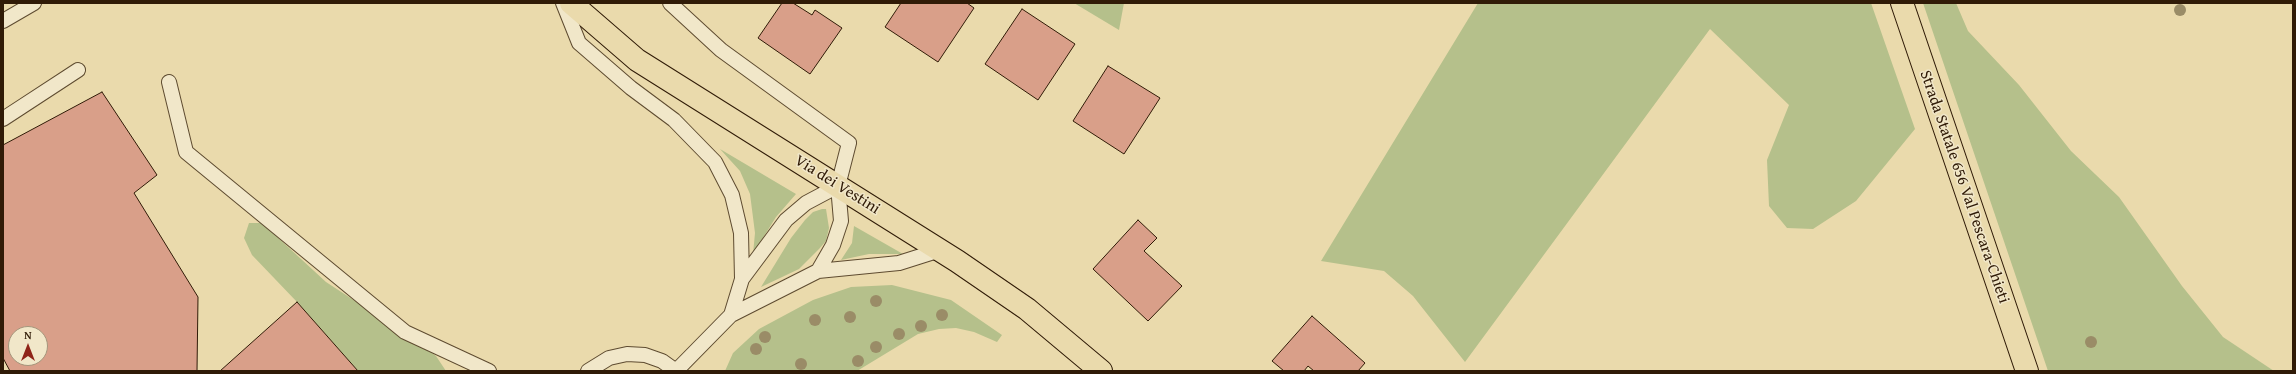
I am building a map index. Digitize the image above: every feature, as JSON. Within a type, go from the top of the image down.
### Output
[{"type":"main road","name":"Via dei Vestini","points":[[571,3],[637,60],[940,250],[1027,309],[1101,371]]},
{"type":"main road","name":"Strada Statale 656 Val Pescara-Chieti","points":[[1902,3],[2027,371]]},
{"type":"lane","points":[[3,21],[34,3]]},
{"type":"lane","points":[[563,3],[579,43],[631,88],[674,120],[715,162],[732,195],[741,233],[742,279],[731,314]]},
{"type":"lane","points":[[670,3],[721,50],[849,143],[838,186],[841,221],[833,245],[818,271]]},
{"type":"lane","points":[[3,119],[78,70]]},
{"type":"lane","points":[[169,82],[186,152],[405,332],[469,366],[489,371]]},
{"type":"lane","points":[[742,279],[786,220],[806,203],[838,186]]},
{"type":"lane","points":[[588,371],[609,358],[627,354],[656,359],[676,371],[731,314],[818,271],[899,263],[940,250]]},
{"type":"green space","points":[[1074,3],[1124,3],[1119,30]]},
{"type":"green space","points":[[1478,3],[1871,3],[1915,129],[1856,201],[1813,229],[1787,228],[1769,206],[1767,160],[1789,105],[1710,29],[1465,362],[1413,296],[1384,271],[1321,261]]},
{"type":"green space","points":[[1923,3],[1956,3],[1968,31],[2019,85],[2071,151],[2119,197],[2182,286],[2223,337],[2274,371],[2048,371]]},
{"type":"green space","points":[[720,149],[796,194],[776,217],[753,254],[755,233],[750,194],[740,171]]},
{"type":"green space","points":[[826,209],[829,228],[826,241],[799,269],[761,287],[791,238],[805,220],[813,212]]},
{"type":"green space","points":[[249,223],[262,223],[326,282],[421,344],[436,356],[446,371],[358,371],[297,302],[252,255],[244,238]]},
{"type":"green space","points":[[854,226],[903,254],[869,254],[841,260],[852,243]]},
{"type":"green space","points":[[892,285],[951,300],[1002,335],[997,342],[974,332],[956,328],[939,329],[918,334],[857,371],[725,371],[733,353],[759,329],[813,300],[851,287]]},
{"type":"building","points":[[782,3],[793,3],[812,15],[815,10],[842,28],[810,74],[758,38]]},
{"type":"building","points":[[901,3],[967,3],[974,8],[938,62],[885,27]]},
{"type":"building","points":[[1022,9],[1075,44],[1038,100],[985,64]]},
{"type":"building","points":[[1108,66],[1160,98],[1124,154],[1073,121]]},
{"type":"building","points":[[102,92],[157,175],[134,193],[198,297],[197,371],[10,371],[3,358],[3,145]]},
{"type":"building","points":[[1138,220],[1157,238],[1144,251],[1182,286],[1148,321],[1093,269]]},
{"type":"building","points":[[297,302],[358,371],[220,371]]},
{"type":"building","points":[[1312,316],[1365,363],[1358,371],[1314,371],[1308,366],[1304,371],[1284,371],[1272,361]]}]
